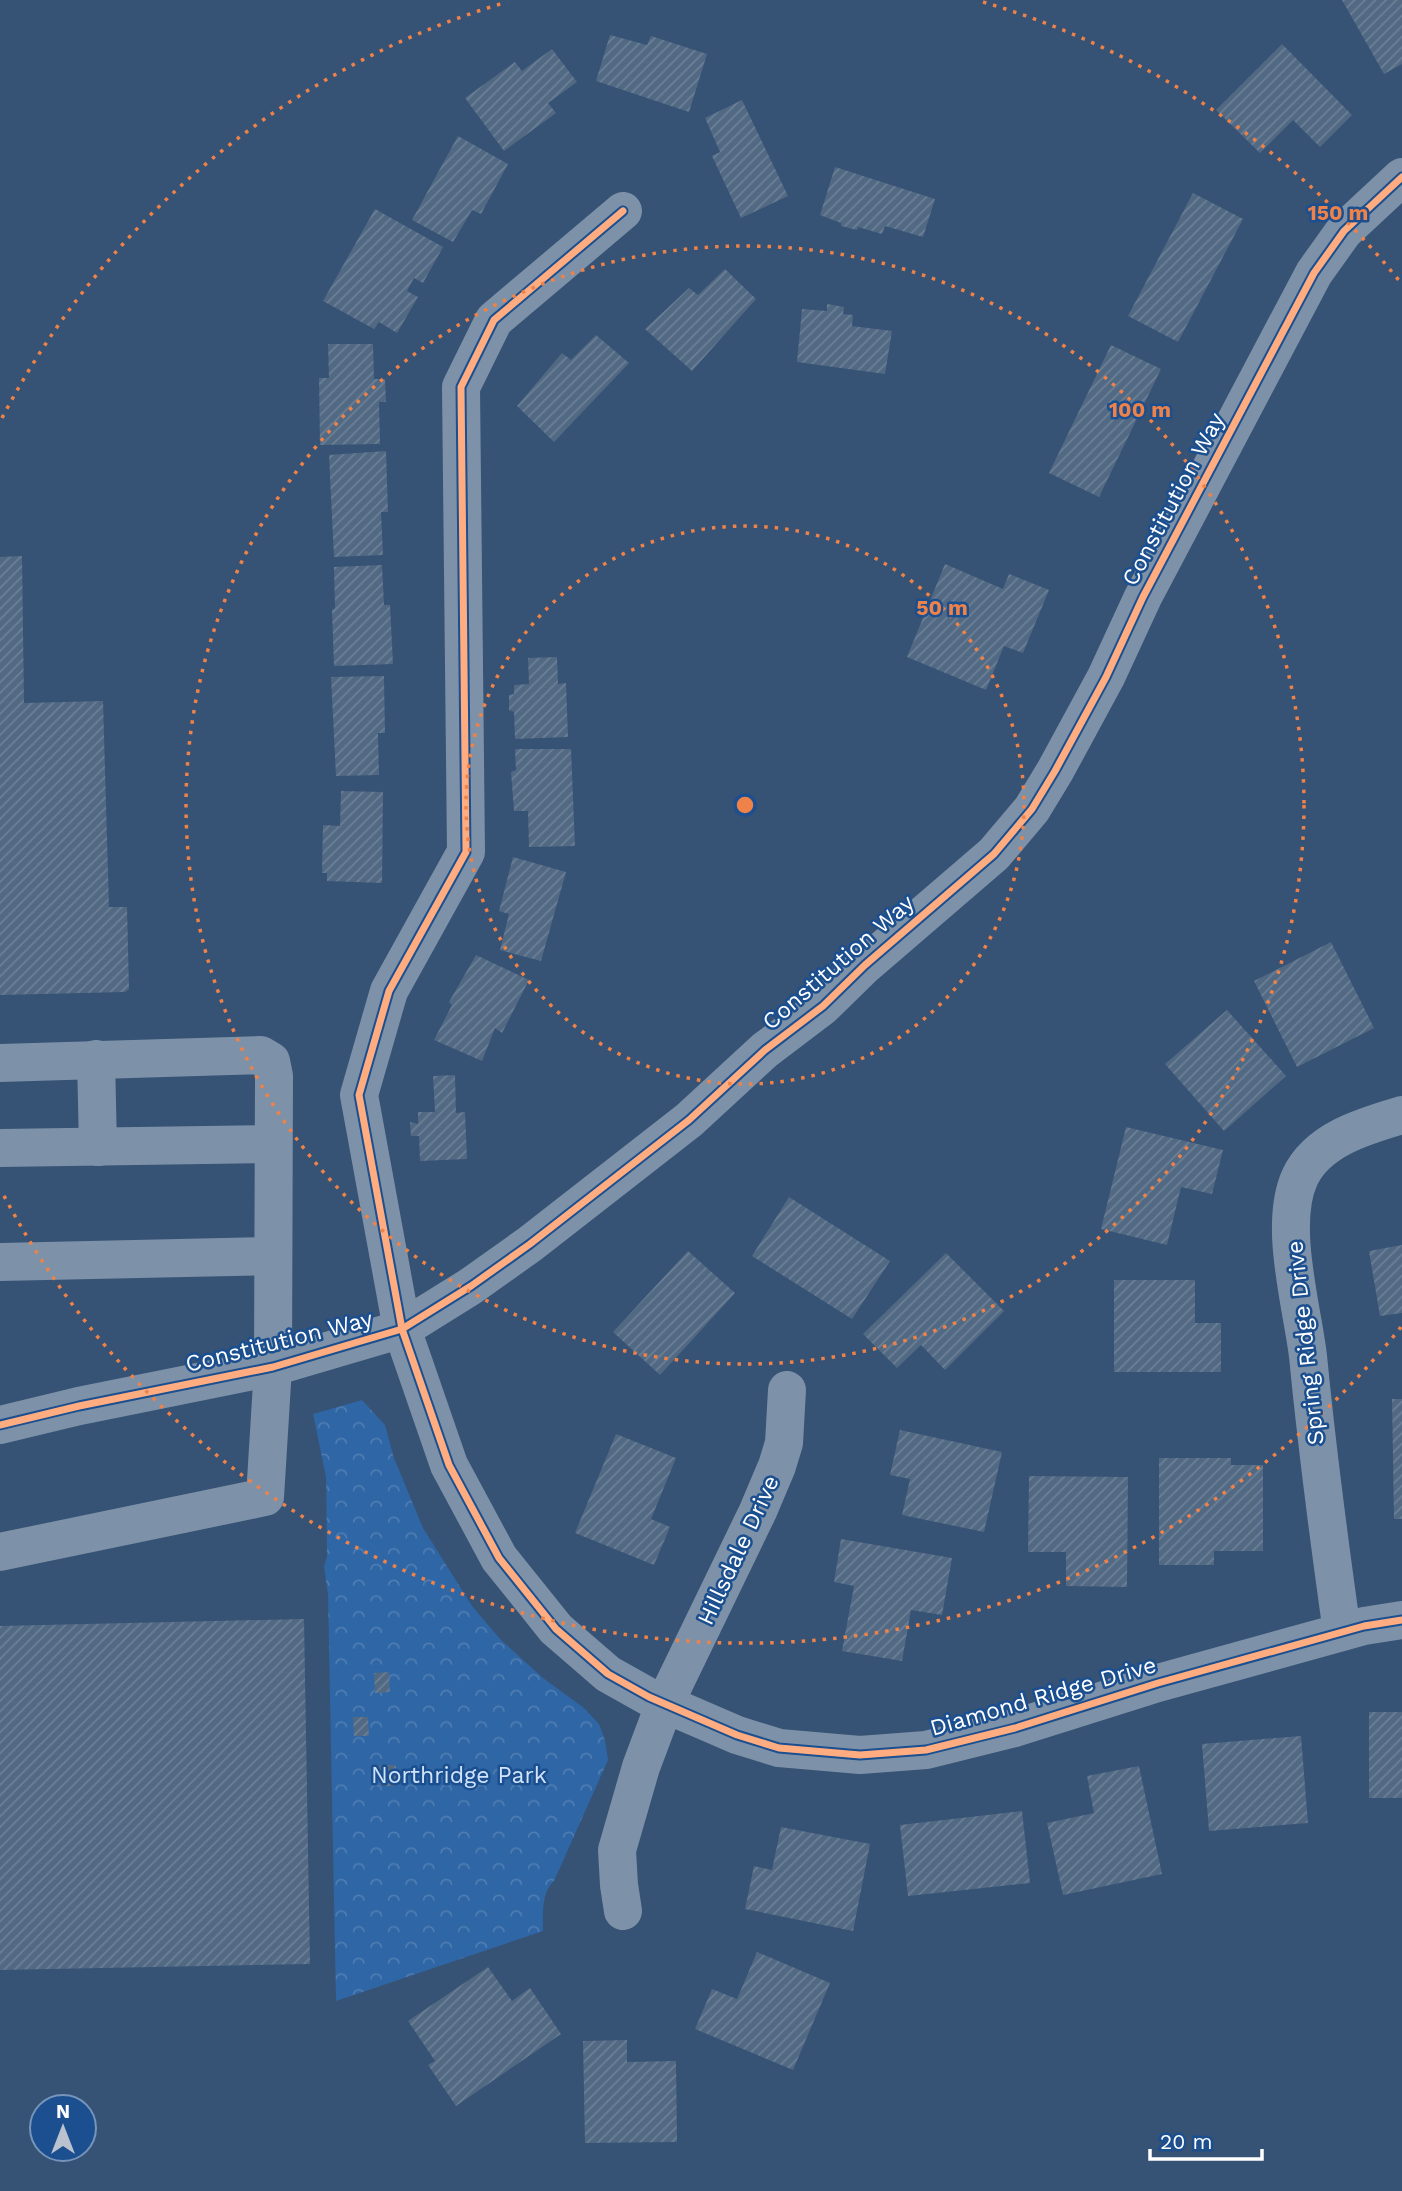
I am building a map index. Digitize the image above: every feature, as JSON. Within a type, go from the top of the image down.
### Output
[{"type":"street","name":"Constitution Way","points":[[0,1425],[79,1406],[273,1367],[402,1329],[471,1286],[530,1244],[689,1120],[765,1050],[823,1006],[865,965],[994,854],[1032,809],[1055,771],[1106,677],[1149,585],[1314,273],[1344,231],[1402,177]]},
{"type":"street","name":"Diamond Ridge Drive","points":[[623,211],[494,320],[461,387],[466,852],[389,991],[359,1096],[402,1329],[449,1465],[499,1558],[556,1629],[608,1674],[664,1703],[737,1735],[779,1748],[860,1755],[926,1750],[1015,1728],[1158,1683],[1364,1626],[1402,1620]]},
{"type":"street","points":[[0,1063],[261,1055],[271,1061],[274,1076],[273,1367],[265,1497],[0,1552]]},
{"type":"street","points":[[96,1059],[98,1147]]},
{"type":"street","name":"Spring Ridge Drive","points":[[1342,1632],[1314,1433],[1307,1354],[1294,1265],[1291,1213],[1301,1175],[1316,1155],[1360,1128],[1402,1115]]},
{"type":"street","points":[[0,1148],[273,1144]]},
{"type":"street","points":[[0,1262],[273,1256]]},
{"type":"street","name":"Hillsdale Drive","points":[[623,1911],[617,1850],[641,1767],[664,1703],[758,1511],[777,1466],[784,1443],[788,1390]]},
{"type":"green space","name":"Northridge Park","points":[[362,1400],[385,1425],[394,1458],[423,1528],[472,1606],[500,1639],[543,1678],[584,1708],[599,1724],[608,1760],[554,1881],[547,1891],[543,1931],[336,2001],[328,1595],[324,1566],[327,1557],[326,1477],[313,1414]]},
{"type":"building","points":[[1342,0],[1402,0],[1402,64],[1384,74]]},
{"type":"building","points":[[610,35],[647,45],[651,36],[707,54],[689,112],[596,81]]},
{"type":"building","points":[[1282,44],[1352,115],[1320,147],[1293,120],[1260,153],[1216,110]]},
{"type":"building","points":[[552,49],[577,82],[548,103],[556,113],[504,151],[465,98],[515,62],[522,71]]},
{"type":"building","points":[[742,100],[788,196],[741,218],[712,156],[720,152],[705,118]]},
{"type":"building","points":[[458,136],[508,164],[481,214],[472,210],[453,242],[412,220]]},
{"type":"building","points":[[835,167],[935,199],[923,237],[885,226],[882,234],[858,227],[857,230],[841,226],[841,223],[820,215]]},
{"type":"building","points":[[1193,193],[1243,219],[1178,342],[1128,316]]},
{"type":"building","points":[[375,209],[443,247],[423,283],[414,278],[407,291],[418,297],[397,333],[379,322],[374,329],[323,301]]},
{"type":"building","points":[[725,269],[756,299],[692,371],[645,329],[689,288],[698,295]]},
{"type":"building","points":[[827,304],[844,307],[843,314],[853,315],[852,326],[892,331],[885,374],[797,362],[802,309],[827,311]]},
{"type":"building","points":[[596,335],[629,363],[554,442],[517,406],[562,353],[571,360]]},
{"type":"building","points":[[328,344],[373,344],[374,379],[385,379],[386,402],[379,402],[380,444],[320,445],[319,378],[329,378]]},
{"type":"building","points":[[1111,345],[1161,369],[1099,497],[1049,473]]},
{"type":"building","points":[[386,451],[388,512],[381,512],[383,555],[334,557],[329,455]]},
{"type":"building","points":[[22,556],[24,703],[103,701],[109,907],[127,907],[129,989],[125,992],[0,995],[0,557]]},
{"type":"building","points":[[945,564],[1003,589],[1009,574],[1049,590],[1023,653],[1004,646],[986,690],[907,657]]},
{"type":"building","points":[[382,565],[384,605],[390,605],[393,664],[334,666],[334,567]]},
{"type":"building","points":[[557,657],[558,684],[566,683],[568,737],[515,739],[514,712],[509,710],[509,695],[514,694],[514,685],[529,684],[528,658]]},
{"type":"building","points":[[384,676],[385,733],[378,733],[379,775],[336,776],[331,677]]},
{"type":"building","points":[[515,749],[571,749],[575,846],[529,847],[528,811],[514,811],[511,772],[516,770]]},
{"type":"building","points":[[341,791],[383,792],[382,883],[327,881],[327,873],[322,873],[323,825],[340,826]]},
{"type":"building","points":[[513,857],[566,872],[541,961],[500,950],[509,914],[499,911]]},
{"type":"building","points":[[1331,942],[1374,1028],[1297,1067],[1254,981]]},
{"type":"building","points":[[476,955],[529,980],[502,1033],[495,1028],[482,1061],[434,1040],[452,1005],[449,1002]]},
{"type":"building","points":[[1227,1010],[1286,1076],[1224,1131],[1165,1064]]},
{"type":"building","points":[[455,1075],[456,1113],[465,1112],[467,1159],[420,1161],[419,1136],[411,1136],[410,1122],[418,1124],[418,1112],[435,1112],[433,1076]]},
{"type":"building","points":[[1126,1127],[1223,1150],[1212,1194],[1181,1187],[1167,1245],[1101,1229]]},
{"type":"building","points":[[789,1197],[890,1261],[852,1319],[752,1256]]},
{"type":"building","points":[[1402,1245],[1402,1313],[1380,1316],[1369,1251]]},
{"type":"building","points":[[688,1251],[735,1293],[660,1375],[613,1332]]},
{"type":"building","points":[[946,1253],[1004,1311],[945,1370],[921,1345],[897,1368],[863,1334]]},
{"type":"building","points":[[1114,1280],[1195,1280],[1195,1323],[1221,1323],[1221,1372],[1114,1372]]},
{"type":"building","points":[[1392,1399],[1402,1399],[1402,1519],[1394,1519]]},
{"type":"building","points":[[900,1430],[1002,1452],[984,1532],[902,1515],[910,1479],[890,1475]]},
{"type":"building","points":[[616,1434],[676,1458],[651,1519],[670,1527],[654,1565],[575,1533]]},
{"type":"building","points":[[1159,1458],[1231,1458],[1231,1465],[1263,1465],[1263,1551],[1214,1551],[1214,1565],[1159,1565]]},
{"type":"building","points":[[1029,1476],[1128,1477],[1127,1587],[1066,1586],[1066,1552],[1028,1552]]},
{"type":"building","points":[[841,1539],[952,1558],[942,1615],[911,1610],[902,1661],[842,1651],[854,1586],[834,1582]]},
{"type":"building","points":[[304,1619],[310,1964],[0,1970],[0,1626]]},
{"type":"building","points":[[389,1672],[390,1692],[375,1693],[374,1673]]},
{"type":"building","points":[[1369,1712],[1402,1712],[1402,1798],[1369,1798]]},
{"type":"building","points":[[353,1717],[368,1717],[369,1736],[354,1736]]},
{"type":"building","points":[[1301,1736],[1308,1823],[1209,1831],[1202,1744]]},
{"type":"building","points":[[379,1765],[396,1765],[396,1786],[380,1786]]},
{"type":"building","points":[[1139,1766],[1162,1874],[1063,1895],[1047,1823],[1094,1813],[1087,1776]]},
{"type":"building","points":[[1022,1811],[1030,1883],[908,1896],[900,1825]]},
{"type":"building","points":[[781,1827],[870,1844],[853,1931],[745,1909],[754,1866],[772,1870]]},
{"type":"building","points":[[757,1952],[830,1983],[793,2070],[695,2029],[712,1989],[737,1999]]},
{"type":"building","points":[[488,1967],[512,2001],[530,1988],[561,2034],[456,2106],[428,2065],[435,2061],[408,2021]]},
{"type":"building","points":[[627,2040],[627,2062],[676,2061],[677,2142],[585,2143],[583,2041]]},
{"type":"cycle path","points":[[0,1425],[79,1406],[273,1367],[402,1329],[471,1286],[530,1244],[689,1120],[765,1050],[823,1006],[865,965],[994,854],[1032,809],[1055,771],[1106,677],[1143,597],[1314,273],[1344,231],[1402,177]]},
{"type":"cycle path","points":[[623,211],[494,320],[461,387],[466,852],[389,991],[359,1095],[402,1329],[449,1465],[499,1558],[556,1629],[608,1674],[649,1697],[737,1735],[779,1748],[860,1755],[926,1750],[1015,1728],[1158,1683],[1364,1626],[1402,1620]]}]
